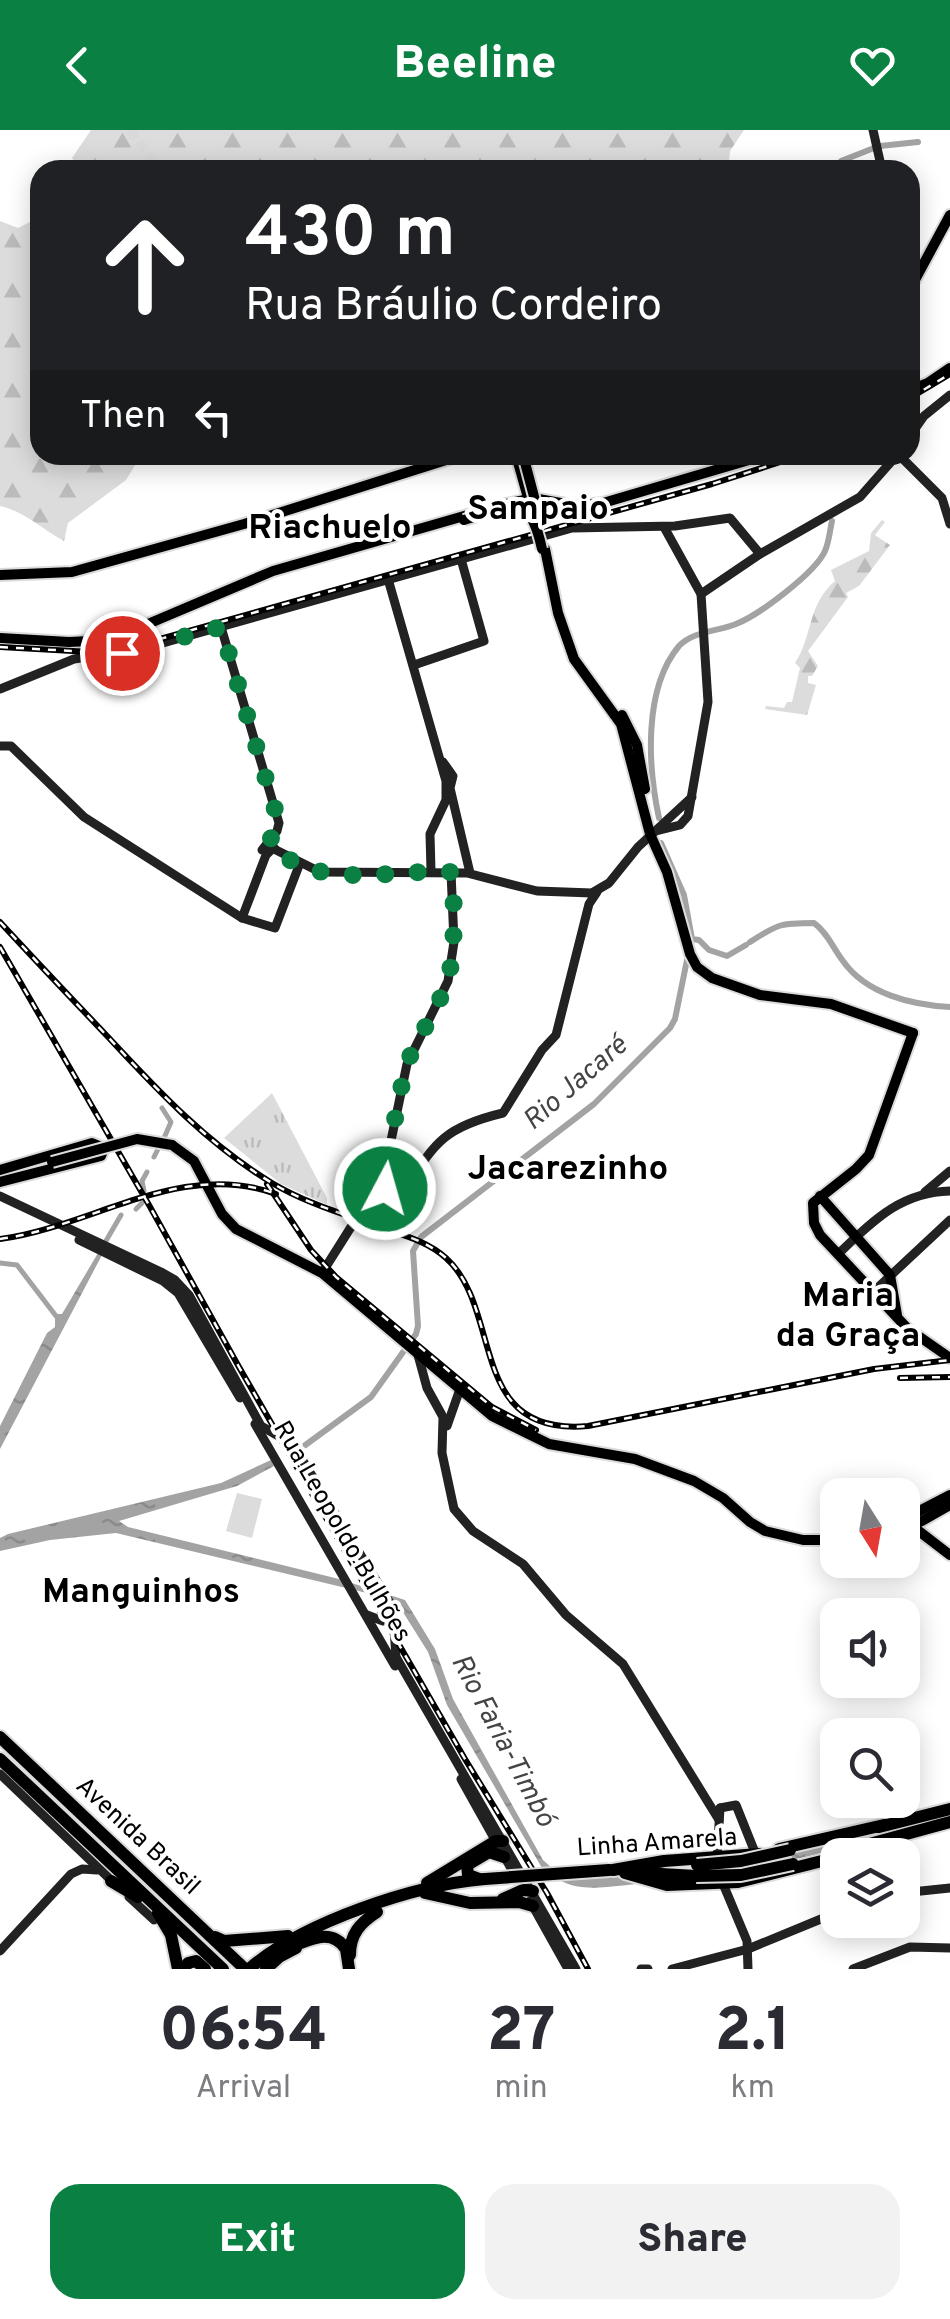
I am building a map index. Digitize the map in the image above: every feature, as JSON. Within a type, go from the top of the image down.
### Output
[{"type":"highway","name":"Avenida Brasil","points":[[0,1741],[199,1929],[251,1967]]},
{"type":"highway","name":"Avenida Brasil","points":[[0,1762],[214,1969]]},
{"type":"highway","name":"Avenida Brasil","points":[[0,1762],[51,1816],[214,1969]]},
{"type":"highway","points":[[37,1796],[51,1816]]},
{"type":"highway","name":"Linha Amarela","points":[[251,1967],[301,1934],[407,1894],[448,1883],[742,1861],[884,1825],[947,1815]]},
{"type":"highway","name":"Linha Amarela","points":[[886,1838],[947,1815]]},
{"type":"highway","points":[[628,1872],[663,1884],[719,1865],[750,1864],[884,1825]]},
{"type":"highway","points":[[407,1894],[500,1841]]},
{"type":"highway","points":[[483,1881],[468,1875],[467,1864],[489,1852],[504,1857]]},
{"type":"highway","points":[[628,1872],[712,1853],[719,1865]]},
{"type":"highway","points":[[719,1865],[820,1857]]},
{"type":"highway","name":"Linha Amarela","points":[[628,1872],[730,1876],[820,1859]]},
{"type":"highway","points":[[111,1880],[144,1901]]},
{"type":"highway","points":[[483,1881],[468,1890],[471,1899],[524,1894]]},
{"type":"highway","name":"Linha Amarela","points":[[251,1967],[295,1942],[425,1893],[483,1881]]},
{"type":"highway","points":[[425,1893],[470,1903],[524,1894]]},
{"type":"highway","points":[[350,1969],[352,1938],[362,1922],[380,1910]]},
{"type":"highway","points":[[155,1916],[171,1935],[177,1964],[194,1961],[214,1969]]},
{"type":"highway","points":[[199,1929],[221,1941],[301,1934]]},
{"type":"highway","points":[[278,1951],[326,1936],[337,1938],[345,1945],[350,1969]]},
{"type":"highway","points":[[251,1967],[326,1936]]},
{"type":"main road","points":[[873,130],[880,160]]},
{"type":"main road","points":[[920,270],[950,215]]},
{"type":"main road","points":[[920,387],[950,368]]},
{"type":"main road","points":[[920,422],[950,395]]},
{"type":"main road","points":[[0,575],[72,572],[244,524],[430,465]]},
{"type":"main road","points":[[522,465],[528,498]]},
{"type":"main road","points":[[522,465],[543,549]]},
{"type":"main road","points":[[522,465],[563,630],[576,664],[615,712],[623,730],[649,830],[691,958],[708,976],[760,995],[828,1003],[912,1033],[872,1158],[817,1202]]},
{"type":"main road","points":[[0,638],[105,642],[274,571],[450,520],[528,498],[578,506],[600,504],[732,465]]},
{"type":"main road","points":[[702,594],[760,554],[860,497],[890,465]]},
{"type":"main road","points":[[910,465],[942,498],[950,524]]},
{"type":"main road","points":[[450,520],[516,507],[536,520]]},
{"type":"main road","points":[[0,689],[74,659],[141,649],[598,522],[664,527],[730,518],[760,554]]},
{"type":"main road","points":[[370,1199],[400,1196],[450,1131],[475,1119],[503,1113],[542,1050],[556,1035],[585,921],[597,892],[612,880],[649,830],[677,818],[692,797],[708,702],[702,594],[664,527]]},
{"type":"main road","points":[[414,664],[484,642],[461,558]]},
{"type":"main road","points":[[388,579],[447,771],[450,800],[470,874]]},
{"type":"main road","points":[[221,627],[279,823],[242,918]]},
{"type":"main road","points":[[570,647],[622,715],[639,750],[649,830]]},
{"type":"main road","points":[[5,746],[84,817],[242,918],[270,929],[276,927],[300,863]]},
{"type":"main road","points":[[431,871],[431,828],[450,800]]},
{"type":"main road","points":[[269,847],[316,871],[376,875],[451,872],[537,891],[597,892]]},
{"type":"main road","points":[[358,1217],[383,1179],[401,1081],[450,972],[454,942],[451,872]]},
{"type":"main road","points":[[581,894],[585,921]]},
{"type":"main road","points":[[432,989],[439,1002]]},
{"type":"main road","points":[[0,1181],[137,1139],[172,1144],[194,1161],[228,1216],[247,1232],[322,1271],[492,1416],[543,1442],[636,1459],[694,1481],[765,1531],[820,1540]]},
{"type":"main road","points":[[0,1171],[92,1143],[104,1148],[102,1156],[0,1181]]},
{"type":"main road","points":[[0,1171],[39,1166]]},
{"type":"main road","points":[[924,1194],[950,1171]]},
{"type":"main road","points":[[383,1179],[388,1196]]},
{"type":"main road","points":[[838,1254],[890,1207],[924,1194],[950,1191]]},
{"type":"main road","name":"Rua Leopoldo Bulhões","points":[[0,1199],[180,1284],[262,1426],[295,1449],[388,1600],[393,1614],[396,1657],[469,1780],[524,1894]]},
{"type":"main road","points":[[817,1202],[856,1237],[891,1282],[899,1320]]},
{"type":"main road","points":[[817,1202],[817,1231],[899,1320],[950,1358]]},
{"type":"main road","points":[[872,1292],[891,1282],[950,1220]]},
{"type":"main road","points":[[322,1271],[351,1227]]},
{"type":"main road","name":"Rua Leopoldo Bulhões","points":[[101,1246],[163,1281],[178,1294],[500,1841],[524,1894],[571,1967]]},
{"type":"main road","points":[[409,1345],[427,1390],[446,1416]]},
{"type":"main road","points":[[461,1391],[446,1416],[442,1438],[448,1494],[458,1515],[479,1536],[523,1564],[572,1620],[619,1660],[718,1820]]},
{"type":"main road","points":[[279,1465],[279,1449],[286,1445],[295,1449]]},
{"type":"main road","points":[[920,1517],[948,1500]]},
{"type":"main road","points":[[920,1518],[948,1500]]},
{"type":"main road","points":[[920,1526],[950,1551]]},
{"type":"main road","points":[[920,1530],[950,1551]]},
{"type":"main road","points":[[364,1613],[383,1622],[388,1616],[388,1600]]},
{"type":"main road","points":[[452,1762],[469,1780]]},
{"type":"main road","points":[[0,1774],[6,1787],[155,1916]]},
{"type":"main road","points":[[710,1802],[720,1808],[736,1805],[750,1864],[732,1887],[729,1898]]},
{"type":"main road","points":[[720,1808],[719,1865],[748,1949],[748,1969]]},
{"type":"main road","points":[[0,1950],[70,1874],[74,1862],[72,1844]]},
{"type":"main road","points":[[70,1874],[86,1868],[98,1870]]},
{"type":"main road","points":[[920,1891],[950,1888]]},
{"type":"main road","points":[[672,1969],[748,1949],[820,1919]]},
{"type":"main road","points":[[853,1969],[910,1946],[950,1948]]},
{"type":"green space","points":[[91,130],[744,130],[730,151],[729,160],[72,158]]},
{"type":"green space","points":[[0,221],[18,228],[30,222],[30,465],[135,465],[126,480],[68,523],[64,541],[25,516],[0,506]]},
{"type":"green space","points":[[882,520],[885,522],[875,535],[890,545],[859,586],[846,593],[848,597],[808,651],[818,666],[808,676],[808,683],[816,685],[807,715],[765,709],[784,708],[792,702],[800,668],[795,663],[819,600],[835,581],[831,570],[869,551],[871,533]]},
{"type":"green space","points":[[272,1093],[327,1198],[327,1205],[281,1184],[224,1138]]},
{"type":"green space","points":[[237,1493],[262,1499],[252,1538],[226,1531]]},
{"type":"water","points":[[98,1253],[102,1255],[0,1449],[0,1426],[47,1333],[55,1327],[55,1314],[62,1314]]},
{"type":"water","points":[[271,1460],[274,1466],[237,1486],[119,1521],[128,1527],[339,1579],[405,1600],[435,1649],[453,1699],[543,1860],[553,1869],[575,1880],[744,1866],[820,1847],[820,1853],[676,1881],[605,1887],[570,1885],[542,1868],[447,1705],[428,1652],[401,1609],[388,1598],[116,1533],[50,1540],[0,1551],[0,1538],[8,1534],[221,1483]]},
{"type":"water","points":[[939,1816],[950,1817],[876,1838],[853,1838]]},
{"type":"waterway","name":"Rio Jacaré","points":[[880,146],[918,142]]},
{"type":"waterway","name":"Rio Jacaré","points":[[844,160],[874,148]]},
{"type":"waterway","name":"Rio Jacaré","points":[[659,818],[652,776],[651,729],[667,664],[685,641],[746,619],[799,581],[825,551],[832,521]]},
{"type":"waterway","name":"Rio Jacaré","points":[[661,843],[684,895],[692,939],[727,956],[746,945]]},
{"type":"waterway","points":[[750,942],[780,926],[814,923],[864,982],[891,996],[950,1007]]},
{"type":"waterway","name":"Rio Jacaré","points":[[304,1446],[371,1397],[416,1334],[413,1251],[421,1237],[594,1104],[670,1028],[687,960]]},
{"type":"waterway","points":[[162,1108],[171,1122],[164,1138]]},
{"type":"waterway","points":[[154,1157],[158,1149]]},
{"type":"waterway","points":[[144,1191],[142,1181],[147,1172]]},
{"type":"waterway","points":[[136,1209],[142,1203]]},
{"type":"waterway","points":[[103,1246],[121,1215]]},
{"type":"waterway","points":[[0,1263],[17,1265],[56,1316]]},
{"type":"tunnel","points":[[130,130],[152,160]]},
{"type":"railway","points":[[920,392],[950,374]]},
{"type":"railway","points":[[0,647],[91,652],[135,646],[771,465]]},
{"type":"railway","points":[[0,922],[166,1098],[227,1152],[285,1190],[417,1240],[446,1258],[464,1281],[493,1366],[505,1391],[522,1412],[549,1424],[588,1426],[874,1369],[950,1360]]},
{"type":"railway","points":[[0,947],[588,1969]]},
{"type":"railway","points":[[267,1184],[311,1250],[336,1277],[492,1407],[536,1430]]},
{"type":"railway","points":[[0,1239],[171,1190],[241,1185],[276,1194]]},
{"type":"railway","points":[[900,1378],[950,1377]]},
{"type":"district","name":"Sampaio","points":[[538,510]]},
{"type":"district","name":"Riachuelo","points":[[330,529]]},
{"type":"district","name":"Jacarezinho","points":[[568,1170]]},
{"type":"district","name":"Maria da Graça","points":[[848,1317]]},
{"type":"district","name":"Manguinhos","points":[[141,1593]]},
{"type":"route","points":[[122,653],[221,627],[279,823],[269,842],[276,850],[318,872],[451,872],[455,920],[450,972],[406,1064],[394,1112],[383,1179],[385,1189]]},
{"type":"water label","name":"Rio Faria-Timbó","points":[[502,1741]]}]
